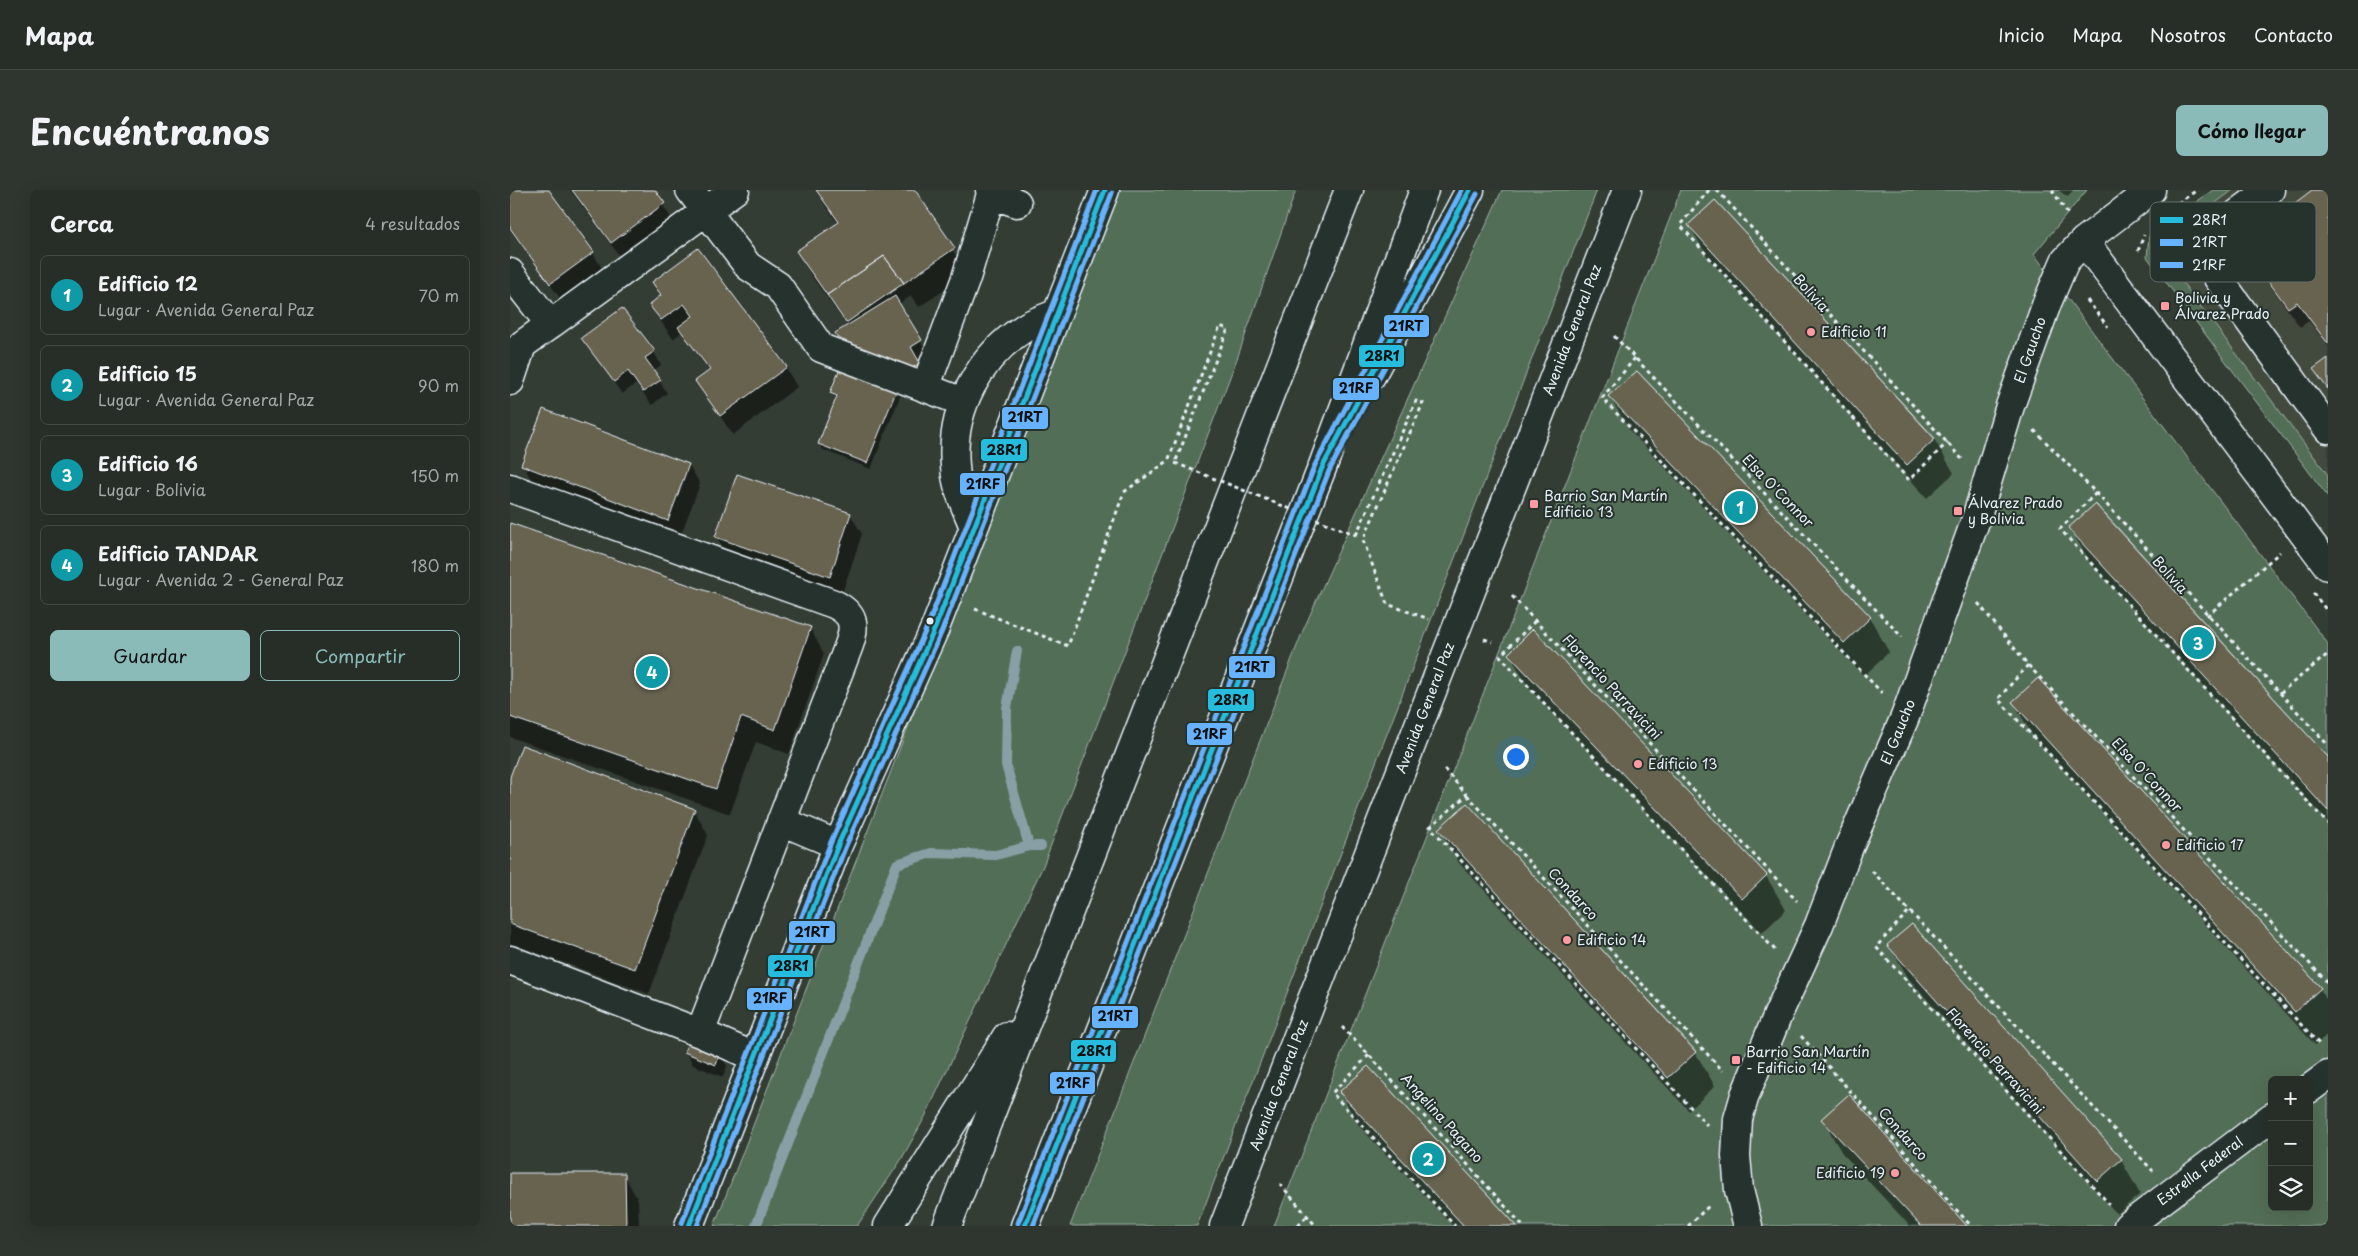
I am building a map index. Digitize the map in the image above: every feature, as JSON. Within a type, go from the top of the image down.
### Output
[{"type":"main road","points":[[510,381],[522,345],[698,201],[735,190]]},
{"type":"main road","points":[[689,1226],[838,845],[947,597],[1105,190]]},
{"type":"main road","points":[[947,1226],[1349,190]]},
{"type":"main road","points":[[1025,1226],[1322,468],[1424,190]]},
{"type":"main road","points":[[1322,468],[1470,190]]},
{"type":"main road","name":"Avenida General Paz","points":[[1224,1226],[1627,190]]},
{"type":"main road","name":"El Gaucho","points":[[1748,1226],[1739,1190],[1736,1156],[1738,1119],[1745,1096],[1905,718],[1956,577],[2010,406],[2057,278],[2065,261],[2084,241],[2151,190]]},
{"type":"main road","points":[[2254,202],[2270,190]]},
{"type":"main road","points":[[925,388],[966,278],[990,192],[1016,204]]},
{"type":"main road","points":[[698,201],[748,266],[778,286],[821,348],[963,402]]},
{"type":"main road","points":[[2084,241],[2328,566]]},
{"type":"main road","points":[[510,273],[550,324]]},
{"type":"main road","points":[[2221,282],[2328,429]]},
{"type":"main road","points":[[974,527],[961,498],[955,466],[956,434],[963,402],[978,373],[1000,347],[1027,327],[1057,313]]},
{"type":"main road","points":[[510,488],[845,609],[851,619],[853,632],[700,1033]]},
{"type":"main road","points":[[781,821],[838,845]]},
{"type":"main road","points":[[510,960],[700,1033],[755,1057]]},
{"type":"main road","points":[[888,1226],[1043,980]]},
{"type":"main road","points":[[2313,1086],[2328,1075]]},
{"type":"main road","name":"Estrella Federal","points":[[2128,1226],[2268,1120]]},
{"type":"path","points":[[1709,190],[1680,225],[1909,480],[1948,442]]},
{"type":"path","name":"Bolivia","points":[[1717,190],[1986,486]]},
{"type":"path","points":[[947,597],[1068,646],[1124,492],[1168,461],[1220,326],[1228,329],[1175,463],[1356,534],[1416,401],[1423,403],[1363,540],[1387,604],[1493,642]]},
{"type":"path","name":"Elsa O'Connor","points":[[1614,336],[1925,662]]},
{"type":"path","points":[[1635,358],[1602,398],[1905,718]]},
{"type":"path","name":"Bolivia","points":[[2010,406],[2096,493],[2207,616],[2328,745]]},
{"type":"path","points":[[2096,493],[2060,529],[2328,824]]},
{"type":"path","points":[[2207,616],[2280,552],[2275,544]]},
{"type":"path","name":"Elsa O'Connor","points":[[1956,577],[2028,665],[2328,983]]},
{"type":"path","name":"Florencio Parravicini","points":[[1512,596],[1819,925]]},
{"type":"path","points":[[1536,621],[1500,656],[1798,974]]},
{"type":"path","points":[[2280,693],[2328,654]]},
{"type":"path","points":[[2028,665],[1998,699],[2321,1047]]},
{"type":"path","name":"Condarco","points":[[1444,769],[1745,1096]]},
{"type":"path","points":[[1467,795],[1430,827],[1736,1156]]},
{"type":"path","points":[[1850,847],[1908,912],[2172,1191]]},
{"type":"path","name":"Florencio Parravicini","points":[[1908,912],[1876,947],[2128,1226]]},
{"type":"path","name":"Condarco","points":[[1779,1012],[1971,1226]]},
{"type":"path","name":"Angelina Pagano","points":[[1342,1028],[1369,1055],[1523,1226]]},
{"type":"path","points":[[1369,1055],[1332,1093],[1455,1226]]},
{"type":"path","points":[[1280,1184],[1316,1226]]},
{"type":"path","points":[[1298,1226],[1307,1216]]},
{"type":"shaded area","points":[[2213,190],[2328,190],[2328,497],[2166,282],[2316,282],[2316,202],[2196,202]]},
{"type":"shaded area","points":[[2150,235],[2150,261],[2147,257]]},
{"type":"green space","points":[[1117,190],[1296,190],[1238,356],[1043,866],[925,1117],[901,1160],[857,1226],[714,1226]]},
{"type":"green space","points":[[1502,190],[1597,190],[1197,1226],[1070,1226],[1304,628]]},
{"type":"green space","points":[[1681,190],[2087,190],[2034,254],[2328,644],[2328,757],[2096,504],[2069,528],[2328,811],[2328,1226],[1967,1226],[1849,1095],[1821,1119],[1921,1226],[1517,1226],[1368,1066],[1339,1093],[1464,1226],[1274,1226]],"holes":[[[1715,200],[1935,438],[1907,465],[1688,225]],[[1637,371],[1871,617],[1844,643],[1609,397]],[[1533,630],[1767,875],[1742,899],[1508,654]],[[2038,678],[2321,988],[2295,1012],[2012,702]],[[1467,804],[1696,1051],[1669,1077]],[[1912,924],[2121,1159],[1888,945]]]},
{"type":"green space","points":[[2213,190],[2233,190],[2217,202],[2196,202]]},
{"type":"green space","points":[[2150,235],[2150,261],[2147,257]]},
{"type":"green space","points":[[2166,282],[2182,282],[2328,475],[2328,497]]},
{"type":"building","points":[[510,190],[549,190],[594,252],[550,284],[510,228]]},
{"type":"building","points":[[572,190],[655,190],[665,203],[611,243]]},
{"type":"building","points":[[816,190],[915,190],[955,248],[904,283],[884,256],[827,295],[796,251],[839,222]]},
{"type":"building","points":[[2312,190],[2328,190],[2328,344],[2297,302],[2288,308],[2269,282],[2316,282],[2316,202],[2296,202]]},
{"type":"building","name":"Edificio 11","points":[[1715,200],[1935,439],[1907,465],[1688,225]]},
{"type":"building","points":[[698,248],[787,367],[720,416],[695,381],[710,370],[678,327],[693,316],[684,304],[661,320],[649,305],[661,295],[652,282]]},
{"type":"building","points":[[884,256],[904,283],[846,323],[827,295]]},
{"type":"building","points":[[895,296],[922,340],[911,347],[920,363],[903,374],[847,352],[835,333]]},
{"type":"building","points":[[622,308],[655,351],[645,358],[661,380],[643,392],[628,371],[614,382],[581,338]]},
{"type":"building","points":[[849,345],[906,367],[867,463],[818,444],[837,396],[830,393]]},
{"type":"building","points":[[2328,358],[2328,389],[2313,369]]},
{"type":"building","points":[[1637,371],[1871,617],[1844,643],[1608,396]]},
{"type":"building","points":[[543,409],[689,464],[668,521],[521,465]]},
{"type":"building","points":[[737,474],[851,513],[830,577],[715,537]]},
{"type":"building","points":[[2095,504],[2328,757],[2328,811],[2068,528]]},
{"type":"building","points":[[510,523],[811,627],[775,730],[741,717],[716,789],[510,717]]},
{"type":"building","name":"Edificio 13","points":[[1533,629],[1767,875],[1742,899],[1508,654]]},
{"type":"building","name":"Edificio 17","points":[[2038,678],[2321,988],[2295,1012],[2012,702]]},
{"type":"building","points":[[522,745],[695,809],[635,969],[510,924],[510,777]]},
{"type":"building","name":"Edificio 14","points":[[1467,803],[1696,1052],[1668,1078],[1438,829]]},
{"type":"building","points":[[1912,924],[2122,1159],[2097,1181],[1887,945]]},
{"type":"building","points":[[689,1040],[720,1052],[716,1065],[684,1052]]},
{"type":"building","points":[[1368,1066],[1517,1226],[1464,1226],[1339,1092]]},
{"type":"building","name":"Edificio 19","points":[[1849,1094],[1967,1226],[1921,1226],[1821,1119]]},
{"type":"building","points":[[510,1173],[625,1173],[626,1226],[510,1226]]},
{"type":"waterway","points":[[1017,651],[1007,708],[1006,765],[1029,846]]},
{"type":"waterway","points":[[756,1226],[897,864],[931,853],[996,855],[1029,846],[1041,846]]},
{"type":"transit line","name":"21RF","points":[[682,1223],[831,842],[928,625],[1097,190]]},
{"type":"transit line","name":"28R1","points":[[689,1226],[838,845],[935,628],[1105,190]]},
{"type":"transit line","name":"21RF","points":[[1018,1223],[1315,465],[1462,190]]},
{"type":"transit line","name":"28R1","points":[[1025,1226],[1322,468],[1470,190]]},
{"type":"transit line","name":"21RT","points":[[697,1226],[845,848],[942,631],[1112,193]]},
{"type":"transit line","name":"21RT","points":[[1033,1226],[1329,471],[1477,194]]},
{"type":"place","name":"Bolivia y Álvarez Prado","points":[[2165,306]]},
{"type":"place","name":"Edificio 11","points":[[1811,332]]},
{"type":"place","name":"Barrio San Martín Edificio 13","points":[[1534,504]]},
{"type":"place","name":"Edificio 12","points":[[1740,507]]},
{"type":"place","name":"Álvarez Prado y Bolivia","points":[[1958,511]]},
{"type":"place","name":"Edificio 16","points":[[2198,643]]},
{"type":"place","name":"Edificio TANDAR","points":[[652,672]]},
{"type":"place","name":"Edificio 13","points":[[1638,764]]},
{"type":"place","name":"Edificio 17","points":[[2166,845]]},
{"type":"place","name":"Edificio 14","points":[[1567,940]]},
{"type":"place","name":"Barrio San Martín - Edificio 14","points":[[1736,1060]]},
{"type":"place","name":"Edificio 15","points":[[1428,1159]]},
{"type":"place","name":"Edificio 19","points":[[1895,1173]]}]
